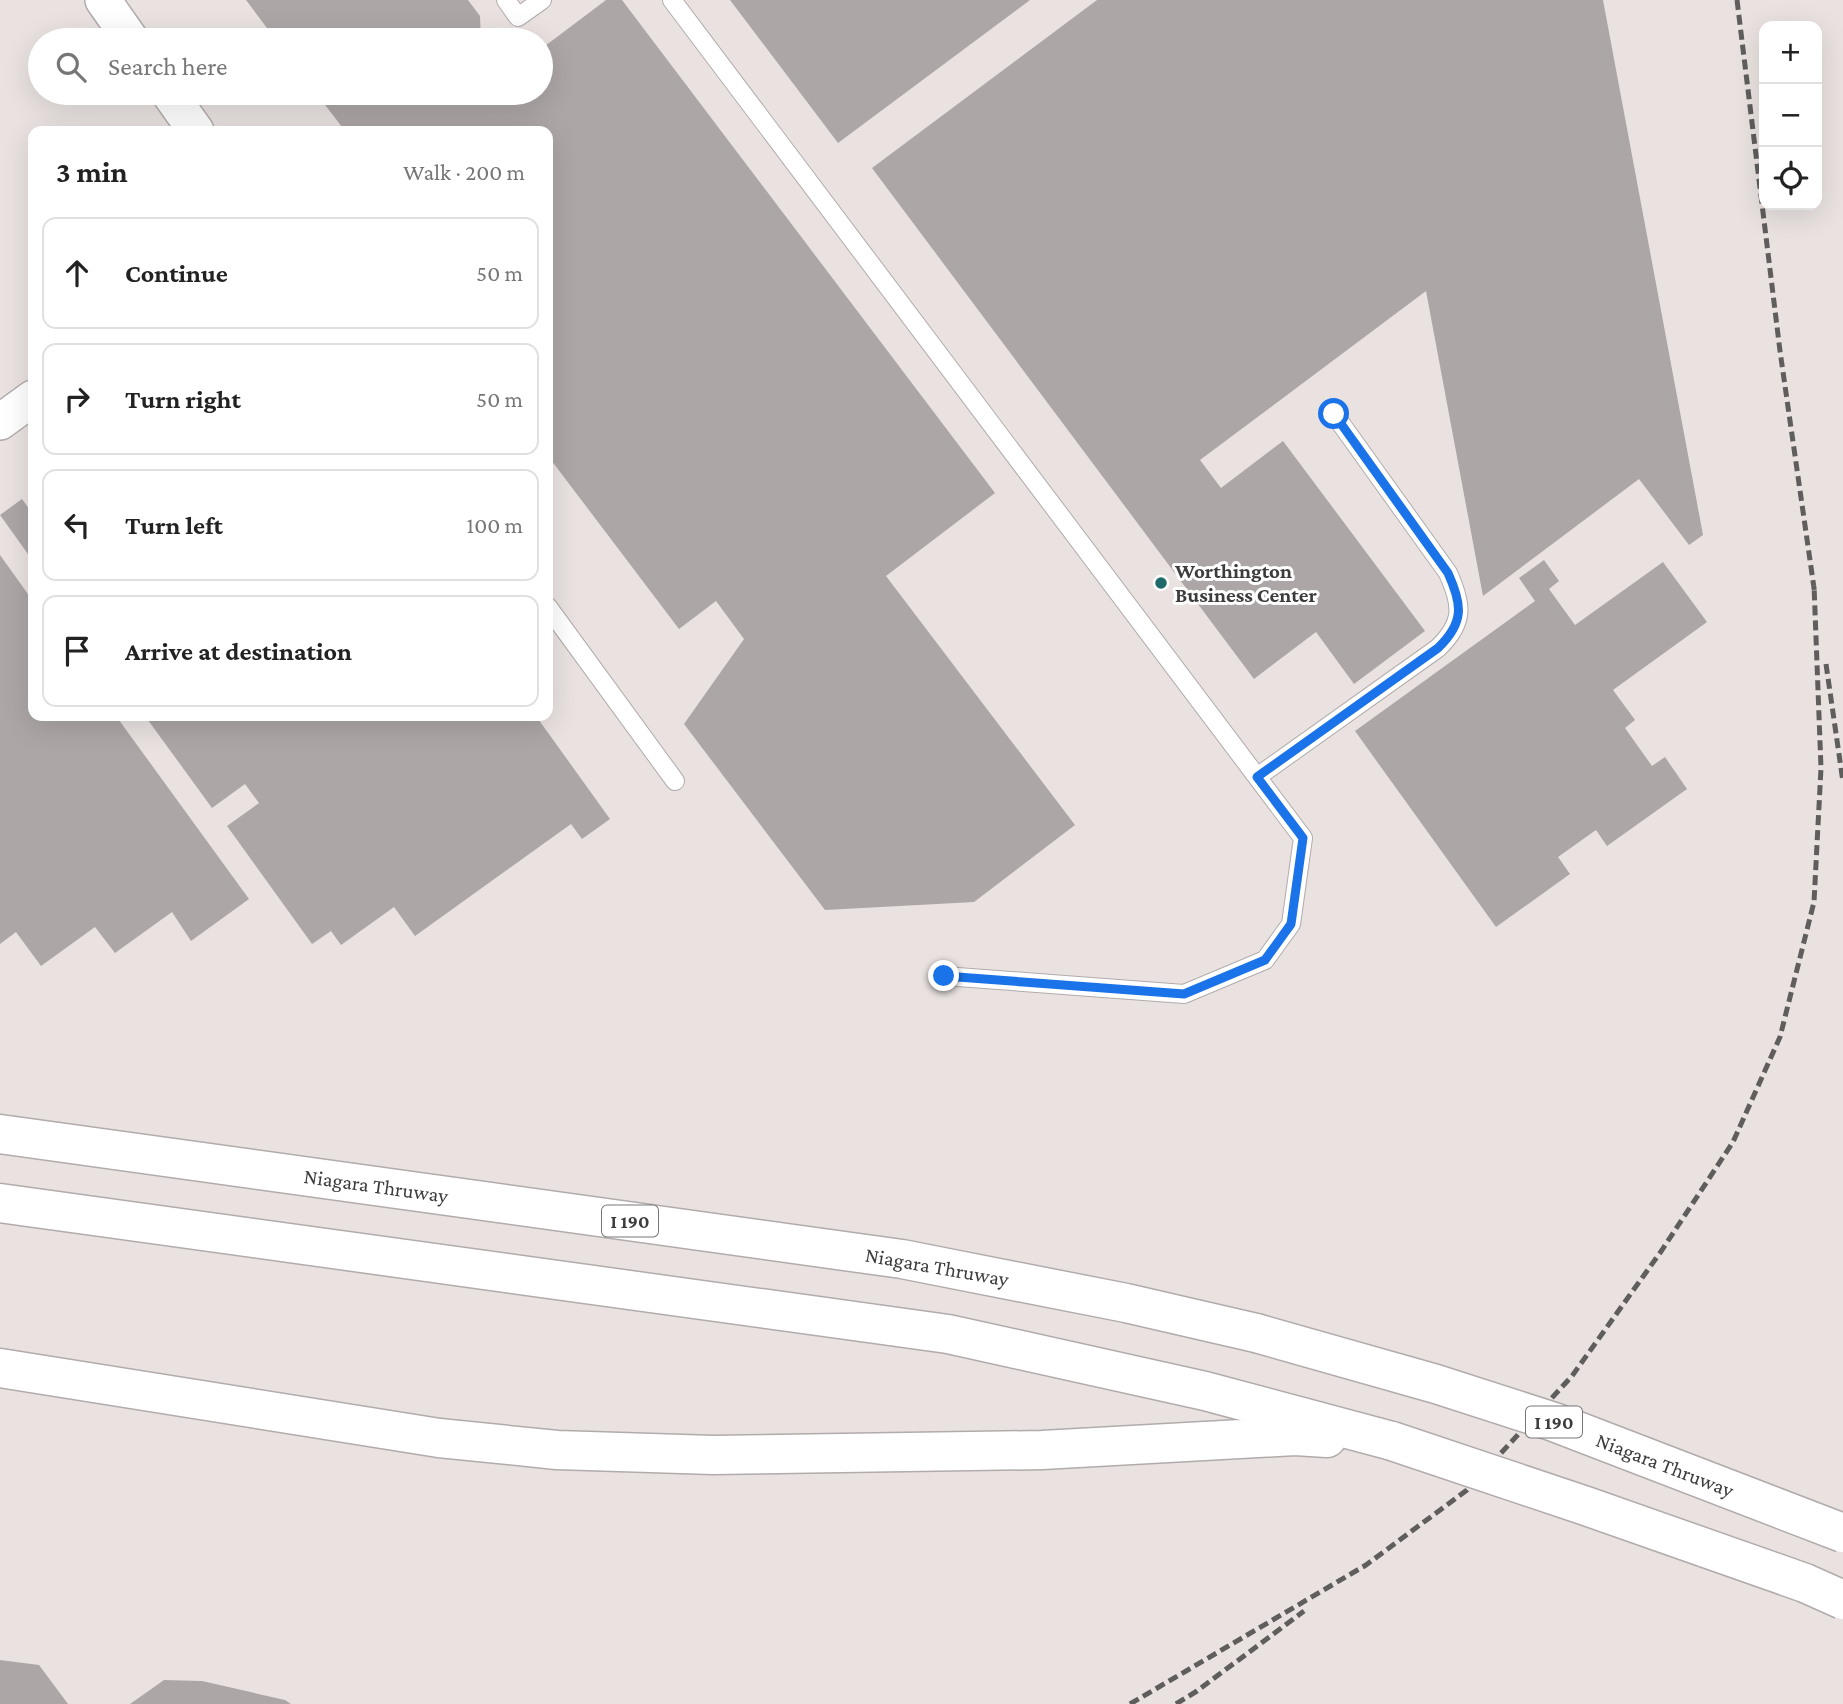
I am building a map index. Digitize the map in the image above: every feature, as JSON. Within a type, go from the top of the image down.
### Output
[{"type":"highway","name":"Niagara Thruway","points":[[0,1134],[902,1259],[1126,1303],[1256,1333],[1436,1384],[1554,1422],[1843,1533]]},
{"type":"highway","points":[[0,1203],[948,1334],[1205,1391],[1392,1441],[1599,1510],[1805,1583],[1843,1600]]},
{"type":"highway","points":[[0,1368],[439,1438],[556,1450],[713,1455],[1042,1450],[1295,1436],[1392,1441]]},
{"type":"street","points":[[103,0],[123,28]]},
{"type":"street","points":[[178,105],[192,126]]},
{"type":"street","points":[[0,422],[28,402]]},
{"type":"lane","points":[[506,0],[518,17],[542,0]]},
{"type":"lane","points":[[672,0],[1303,838],[1291,924],[1265,960],[1184,994],[944,976]]},
{"type":"lane","points":[[1257,777],[1438,648],[1454,629],[1460,613],[1457,593],[1448,573],[1334,414]]},
{"type":"lane","points":[[553,614],[675,781]]},
{"type":"building","points":[[246,0],[468,0],[480,16],[480,28],[267,28]]},
{"type":"building","points":[[606,0],[622,0],[995,493],[886,576],[1075,825],[974,902],[825,910],[684,724],[744,639],[716,601],[679,629],[553,463],[553,126],[341,126],[325,105],[553,105],[553,40]]},
{"type":"building","points":[[730,0],[1030,0],[838,143]]},
{"type":"building","points":[[1097,0],[1603,0],[1703,535],[1689,545],[1639,479],[1483,596],[1426,291],[1200,460],[1221,488],[1283,441],[1425,631],[1354,684],[1316,632],[1254,679],[872,168]]},
{"type":"building","points":[[22,499],[28,507],[28,554],[0,515]]},
{"type":"building","points":[[0,555],[28,594],[28,721],[120,721],[249,899],[191,941],[172,912],[115,953],[95,927],[41,966],[16,932],[0,944]]},
{"type":"building","points":[[1544,560],[1559,581],[1549,589],[1575,625],[1663,562],[1707,622],[1613,690],[1635,720],[1625,728],[1652,766],[1665,757],[1687,789],[1607,846],[1596,830],[1558,857],[1570,874],[1496,927],[1355,731],[1535,601],[1519,578]]},
{"type":"building","points":[[149,721],[540,721],[610,819],[582,839],[571,824],[415,936],[394,907],[341,945],[331,931],[312,944],[227,826],[259,803],[245,784],[212,808]]},
{"type":"building","points":[[0,1660],[39,1665],[68,1704],[0,1704]]},
{"type":"building","points":[[164,1680],[202,1681],[285,1700],[291,1704],[130,1704]]},
{"type":"railway","points":[[1737,0],[1780,351],[1815,595]]},
{"type":"railway","points":[[1130,1704],[1366,1565],[1467,1490],[1572,1376],[1662,1250],[1733,1142],[1780,1037],[1814,902],[1821,768],[1814,585]]},
{"type":"railway","points":[[1826,664],[1843,782]]},
{"type":"railway","points":[[1176,1704],[1304,1611]]},
{"type":"place","name":"Worthington Business Center","points":[[1161,583]]},
{"type":"route","points":[[944,976],[1184,994],[1265,960],[1291,924],[1303,838],[1257,777],[1438,648],[1454,629],[1460,613],[1457,593],[1448,573],[1334,414]]}]
